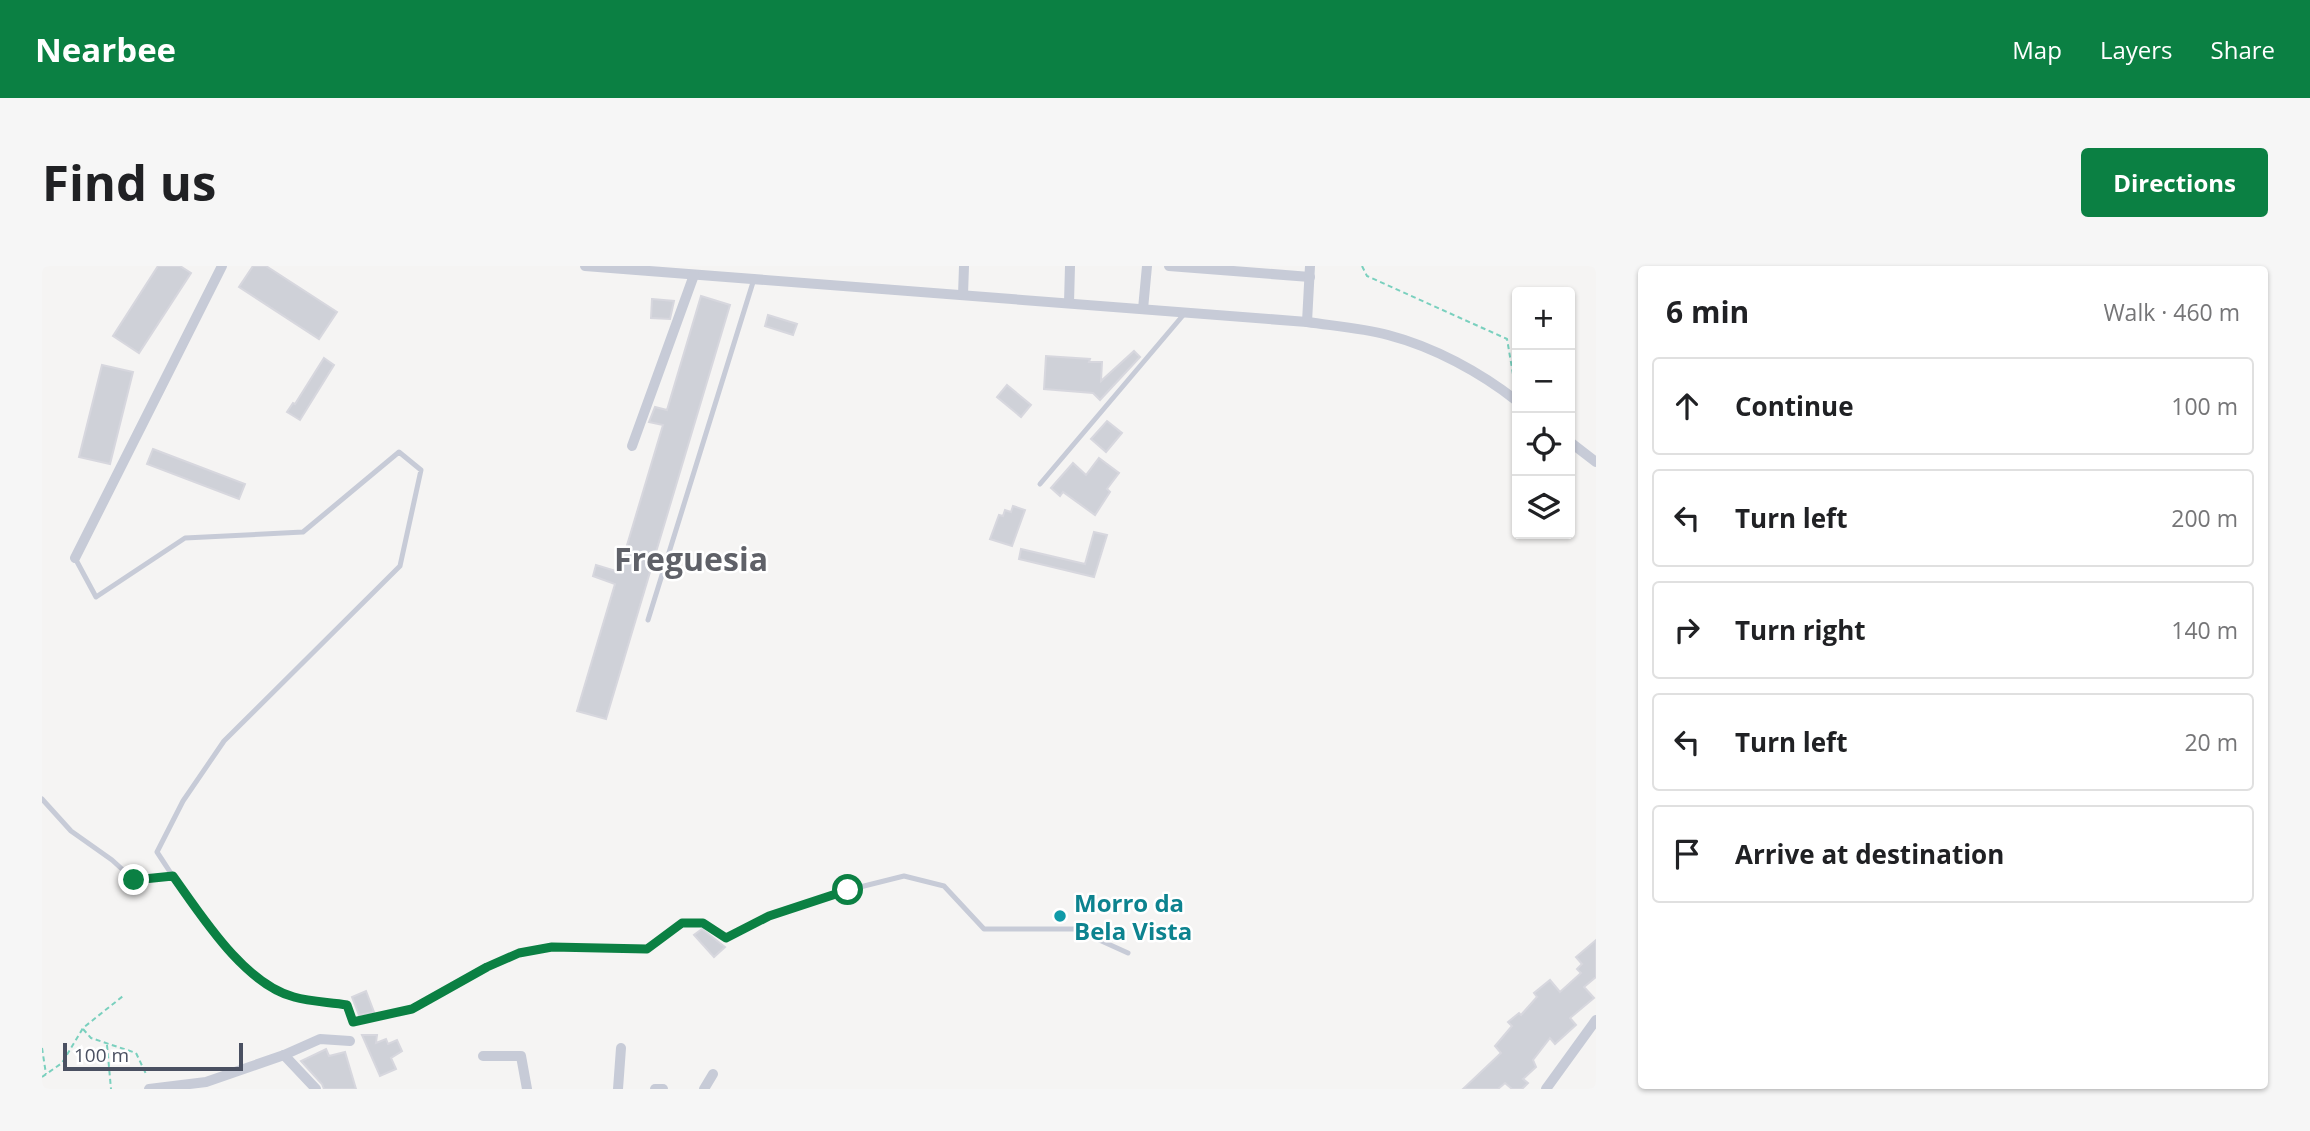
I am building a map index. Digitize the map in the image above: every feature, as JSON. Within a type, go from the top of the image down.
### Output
[{"type":"street","points":[[75,558],[222,266]]},
{"type":"street","points":[[585,266],[1307,322],[1388,335],[1488,379],[1512,397]]},
{"type":"street","points":[[962,295],[964,266]]},
{"type":"street","points":[[1069,303],[1070,266]]},
{"type":"street","points":[[1143,309],[1147,266]]},
{"type":"street","points":[[1169,266],[1310,271],[1307,322]]},
{"type":"street","points":[[632,446],[694,275]]},
{"type":"street","points":[[1575,446],[1596,462]]},
{"type":"street","points":[[1546,1089],[1596,1020]]},
{"type":"street","points":[[151,1088],[206,1082],[284,1055],[320,1039],[350,1041]]},
{"type":"street","points":[[618,1089],[621,1048]]},
{"type":"street","points":[[284,1055],[316,1089]]},
{"type":"street","points":[[483,1056],[521,1056],[527,1089]]},
{"type":"street","points":[[704,1089],[713,1074]]},
{"type":"street","points":[[655,1089],[663,1089]]},
{"type":"lane","points":[[648,621],[754,279]]},
{"type":"lane","points":[[1040,484],[1185,313]]},
{"type":"lane","points":[[75,558],[96,597],[185,538],[303,532],[399,452],[421,470],[400,566],[224,741],[183,800],[157,852],[215,936],[236,959],[261,980],[292,997],[347,1005],[353,1022],[412,1009],[487,967],[519,953],[552,947],[647,949],[682,923],[703,923],[726,938],[769,916],[848,890],[904,876],[944,886],[984,929],[1075,929],[1128,953]]},
{"type":"lane","points":[[42,799],[71,831],[112,860],[134,880],[173,876]]},
{"type":"path","points":[[1362,266],[1367,275],[1507,338],[1512,368]]},
{"type":"path","points":[[42,1077],[62,1063],[83,1028],[123,996]]},
{"type":"path","points":[[83,1028],[91,1038],[136,1053],[151,1088]]},
{"type":"path","points":[[106,1044],[111,1089]]},
{"type":"path","points":[[42,1048],[46,1074]]},
{"type":"building","points":[[158,266],[180,266],[191,273],[139,353],[113,336]]},
{"type":"building","points":[[253,266],[266,266],[337,312],[319,339],[239,287]]},
{"type":"building","points":[[701,296],[730,305],[606,719],[577,711],[615,584],[593,576],[596,565],[619,572],[663,425],[649,422],[655,407],[667,410]]},
{"type":"building","points":[[652,299],[674,301],[670,319],[651,318]]},
{"type":"building","points":[[768,315],[797,324],[793,335],[765,326]]},
{"type":"building","points":[[1134,351],[1140,357],[1100,400],[1093,393],[1044,389],[1046,356],[1102,362],[1101,381]]},
{"type":"building","points":[[324,358],[334,365],[300,420],[287,412]]},
{"type":"building","points":[[102,365],[133,372],[110,464],[79,457]]},
{"type":"building","points":[[1007,385],[1031,405],[1021,417],[997,397]]},
{"type":"building","points":[[1107,421],[1122,433],[1106,452],[1091,439]]},
{"type":"building","points":[[153,449],[245,484],[239,499],[147,464]]},
{"type":"building","points":[[1099,458],[1119,473],[1107,489],[1110,492],[1095,515],[1063,492],[1060,496],[1051,488],[1073,463],[1086,475]]},
{"type":"building","points":[[1013,506],[1025,510],[1012,546],[990,539],[999,515],[1003,516],[1005,510],[1011,512]]},
{"type":"building","points":[[1094,532],[1107,535],[1094,577],[1019,559],[1021,549],[1085,564]]},
{"type":"building","points":[[702,929],[725,947],[714,957],[694,935]]},
{"type":"building","points":[[1596,940],[1596,977],[1584,987],[1594,998],[1570,1018],[1576,1025],[1555,1044],[1550,1038],[1533,1060],[1536,1067],[1523,1079],[1528,1083],[1522,1089],[1512,1089],[1505,1083],[1498,1089],[1463,1089],[1501,1053],[1495,1046],[1512,1026],[1508,1022],[1519,1013],[1521,1015],[1537,997],[1534,993],[1550,980],[1560,992],[1581,973],[1577,969],[1582,964],[1576,957]]},
{"type":"building","points":[[366,991],[374,1012],[359,1015],[352,997]]},
{"type":"building","points":[[362,1035],[377,1035],[376,1043],[386,1039],[388,1044],[397,1040],[402,1051],[391,1058],[396,1069],[380,1076]]},
{"type":"building","points":[[326,1049],[329,1056],[345,1052],[356,1089],[324,1089],[301,1061]]},
{"type":"place","name":"Morro da Bela Vista","points":[[1060,916]]},
{"type":"district","name":"Freguesia","points":[[691,558]]},
{"type":"route","points":[[134,880],[173,876],[215,936],[236,959],[261,980],[292,997],[347,1005],[353,1022],[412,1009],[487,967],[519,953],[552,947],[647,949],[682,923],[703,923],[726,938],[769,916],[848,890]]}]
